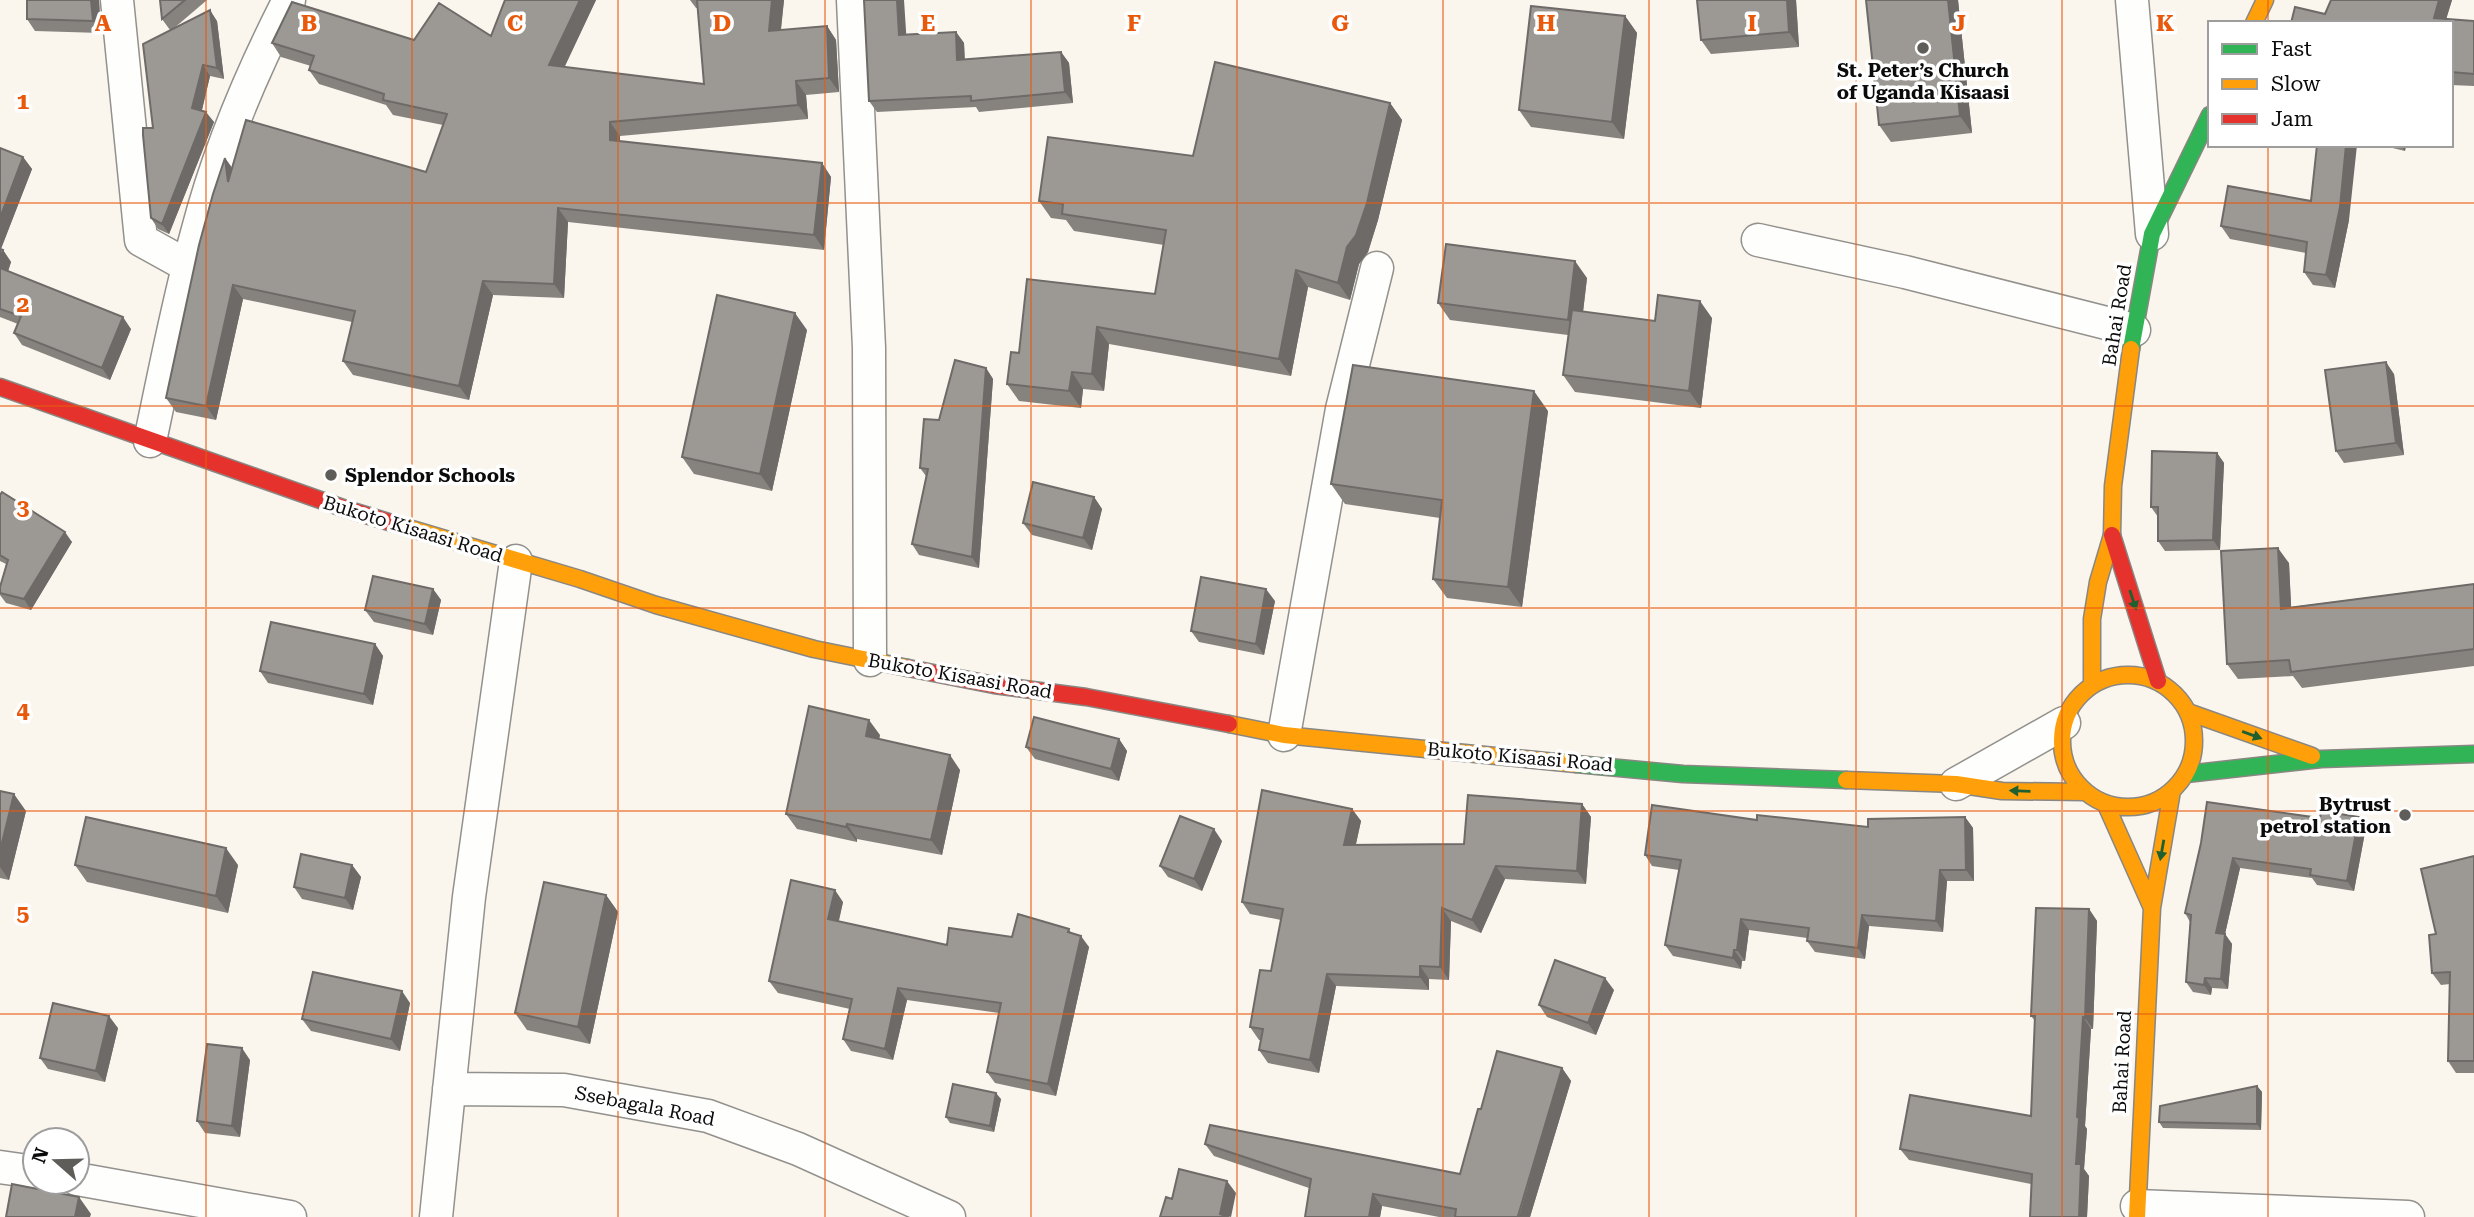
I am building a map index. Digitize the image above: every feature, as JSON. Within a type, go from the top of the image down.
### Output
[{"type":"street","points":[[117,0],[141,240],[188,266]]},
{"type":"street","points":[[150,440],[188,266],[219,160],[264,50],[289,0]]},
{"type":"street","points":[[853,0],[869,348],[870,660]]},
{"type":"street","points":[[2132,0],[2152,234]]},
{"type":"street","points":[[2255,21],[2265,0]]},
{"type":"street","name":"Bahai Road","points":[[2092,685],[2092,619],[2098,582],[2112,535],[2113,486],[2134,330],[2152,234],[2208,119]]},
{"type":"street","points":[[1758,240],[1905,272],[2134,330]]},
{"type":"street","points":[[1284,735],[1342,409],[1377,268]]},
{"type":"street","name":"Bukoto Kisaasi Road","points":[[0,387],[343,508],[580,579],[656,605],[814,649],[994,685],[1086,697],[1284,735],[1683,774],[1956,784],[2001,791],[2084,792]]},
{"type":"street","name":"Bahai Road","points":[[2112,535],[2158,681]]},
{"type":"street","points":[[436,1217],[469,898],[516,561]]},
{"type":"street","points":[[2137,674],[2158,681],[2176,694],[2188,712],[2195,732],[2194,754],[2186,774],[2172,791],[2152,804],[2129,808],[2106,805],[2084,792],[2068,771],[2062,747],[2064,723],[2075,701],[2092,685],[2113,676],[2137,674]]},
{"type":"street","points":[[2188,712],[2321,759]]},
{"type":"street","points":[[1956,784],[2064,723]]},
{"type":"street","points":[[2186,774],[2321,759],[2474,754]]},
{"type":"street","name":"Bahai Road","points":[[2137,1211],[2151,908],[2172,791]]},
{"type":"street","name":"Bahai Road","points":[[2106,805],[2151,908]]},
{"type":"street","name":"Ssebagala Road","points":[[449,1089],[564,1090],[708,1116],[799,1149],[948,1217]]},
{"type":"street","points":[[0,1167],[21,1170]]},
{"type":"street","points":[[91,1181],[290,1217]]},
{"type":"street","points":[[2137,1211],[2408,1217]]},
{"type":"building","points":[[27,0],[91,0],[93,21],[27,19]]},
{"type":"building","points":[[160,0],[185,0],[162,19]]},
{"type":"building","points":[[505,0],[580,0],[549,65],[704,84],[697,0],[772,0],[769,31],[827,26],[829,78],[796,81],[798,105],[610,122],[610,140],[822,163],[814,235],[558,208],[554,284],[483,281],[459,386],[343,361],[355,311],[233,285],[206,406],[166,398],[199,245],[213,194],[225,158],[228,182],[246,120],[426,172],[447,114],[383,100],[384,94],[309,70],[314,56],[272,43],[292,2],[414,40],[439,3],[491,36]]},
{"type":"building","points":[[864,0],[897,0],[899,35],[956,32],[957,60],[1061,52],[1065,92],[971,101],[971,96],[869,101]]},
{"type":"building","points":[[1697,0],[1787,0],[1789,32],[1701,40]]},
{"type":"building","points":[[1866,0],[1948,0],[1960,116],[1879,125]]},
{"type":"building","points":[[2331,0],[2439,0],[2434,18],[2474,21],[2474,74],[2453,72],[2453,21],[2292,21],[2295,7],[2325,14]]},
{"type":"building","points":[[1531,6],[1625,16],[1612,122],[1519,110]]},
{"type":"building","points":[[210,10],[217,68],[203,65],[192,108],[206,112],[162,224],[151,218],[143,128],[153,128],[143,44]]},
{"type":"building","points":[[1215,62],[1390,103],[1367,203],[1356,235],[1347,247],[1338,283],[1296,270],[1279,359],[1097,327],[1092,374],[1072,372],[1069,391],[1007,384],[1011,352],[1019,353],[1027,279],[1155,294],[1166,230],[1062,214],[1063,204],[1039,201],[1048,137],[1193,156]]},
{"type":"building","points":[[2317,147],[2346,147],[2340,207],[2326,275],[2304,272],[2307,242],[2221,226],[2228,186],[2311,201]]},
{"type":"building","points":[[0,148],[23,157],[0,218]]},
{"type":"building","points":[[1446,244],[1575,261],[1568,320],[1438,303]]},
{"type":"building","points":[[0,268],[123,317],[102,368],[14,333],[21,316],[0,309]]},
{"type":"building","points":[[717,295],[795,313],[760,474],[682,457]]},
{"type":"building","points":[[1658,295],[1700,301],[1689,391],[1563,375],[1572,310],[1655,321]]},
{"type":"building","points":[[955,360],[986,368],[972,557],[912,544],[928,469],[920,468],[924,419],[939,420]]},
{"type":"building","points":[[2386,362],[2396,443],[2336,451],[2325,370]]},
{"type":"building","points":[[1353,365],[1534,391],[1508,587],[1433,579],[1442,500],[1331,484]]},
{"type":"building","points":[[2152,451],[2217,453],[2213,540],[2158,541],[2158,507],[2151,507]]},
{"type":"building","points":[[1033,482],[1094,497],[1083,538],[1023,523]]},
{"type":"building","points":[[2,492],[65,532],[24,599],[0,593],[8,560],[0,555]]},
{"type":"building","points":[[2278,548],[2281,609],[2474,584],[2474,649],[2291,672],[2289,660],[2227,664],[2221,551]]},
{"type":"building","points":[[373,576],[433,589],[425,624],[365,610]]},
{"type":"building","points":[[1201,577],[1266,589],[1256,644],[1191,631]]},
{"type":"building","points":[[271,622],[375,644],[364,694],[260,671]]},
{"type":"building","points":[[809,706],[869,720],[866,736],[950,755],[931,840],[847,824],[846,827],[786,814]]},
{"type":"building","points":[[1034,717],[1119,739],[1111,769],[1026,747]]},
{"type":"building","points":[[1262,790],[1352,809],[1344,845],[1464,844],[1468,795],[1582,804],[1577,871],[1496,866],[1472,920],[1442,908],[1440,967],[1420,966],[1420,977],[1327,974],[1310,1060],[1259,1050],[1263,1029],[1250,1027],[1260,970],[1271,971],[1283,909],[1242,902]]},
{"type":"building","points":[[0,791],[14,794],[0,851]]},
{"type":"building","points":[[2207,802],[2320,818],[2321,811],[2359,817],[2347,881],[2310,875],[2311,869],[2233,858],[2216,933],[2225,934],[2221,979],[2205,978],[2204,985],[2186,982],[2191,915],[2185,913]]},
{"type":"building","points":[[1652,805],[1757,820],[1757,815],[1868,827],[1868,819],[1965,817],[1966,870],[1940,870],[1936,921],[1862,915],[1858,948],[1807,941],[1809,928],[1741,919],[1737,950],[1734,950],[1733,958],[1665,945],[1681,860],[1645,855]]},
{"type":"building","points":[[1180,816],[1214,829],[1194,879],[1160,866]]},
{"type":"building","points":[[86,817],[226,848],[216,896],[75,865]]},
{"type":"building","points":[[301,854],[352,865],[345,898],[294,887]]},
{"type":"building","points":[[2474,856],[2474,1061],[2448,1061],[2450,972],[2432,973],[2429,935],[2436,934],[2421,869]]},
{"type":"building","points":[[791,880],[835,890],[828,919],[947,945],[949,928],[1012,937],[1018,914],[1069,929],[1068,932],[1081,936],[1048,1084],[987,1072],[1001,1003],[898,988],[885,1049],[843,1039],[852,999],[769,981]]},
{"type":"building","points":[[544,882],[606,895],[578,1027],[515,1013]]},
{"type":"building","points":[[2036,908],[2089,909],[2085,1018],[2083,1017],[2077,1117],[2076,1164],[2081,1164],[2079,1217],[2030,1217],[2032,1174],[1900,1149],[1910,1095],[2031,1116],[2035,1016],[2031,1016]]},
{"type":"building","points":[[1555,960],[1605,978],[1588,1023],[1539,1005]]},
{"type":"building","points":[[313,972],[402,991],[391,1039],[302,1019]]},
{"type":"building","points":[[53,1003],[109,1016],[96,1071],[40,1058]]},
{"type":"building","points":[[207,1044],[242,1048],[232,1126],[197,1121]]},
{"type":"building","points":[[1497,1051],[1562,1068],[1518,1216],[1522,1217],[1455,1217],[1456,1209],[1373,1194],[1369,1217],[1305,1217],[1311,1179],[1205,1144],[1210,1125],[1460,1174]]},
{"type":"building","points":[[953,1084],[996,1093],[990,1126],[946,1117]]},
{"type":"building","points":[[2257,1086],[2257,1124],[2159,1122],[2160,1106]]},
{"type":"building","points":[[1179,1169],[1227,1181],[1220,1214],[1229,1217],[1160,1217],[1166,1197],[1172,1199]]},
{"type":"building","points":[[12,1184],[21,1186],[21,1196],[79,1197],[75,1217],[6,1217]]},
{"type":"traffic: fast","points":[[2131,349],[2152,234],[2208,119]]},
{"type":"traffic: fast","points":[[2186,774],[2321,759],[2474,754]]},
{"type":"traffic: fast","points":[[1576,764],[1683,774],[1846,780]]},
{"type":"traffic: slow","points":[[2255,21],[2265,0]]},
{"type":"traffic: slow","points":[[2092,685],[2092,619],[2098,582],[2112,535],[2113,486],[2131,349]]},
{"type":"traffic: slow","points":[[392,523],[580,579],[656,605],[814,649],[908,668]]},
{"type":"traffic: slow","points":[[2128,675],[2153,680],[2175,694],[2189,716],[2194,741],[2189,766],[2175,788],[2153,802],[2128,807],[2103,802],[2081,788],[2067,766],[2062,741],[2067,716],[2081,694],[2103,680],[2128,675]]},
{"type":"traffic: slow","points":[[2188,712],[2312,756]]},
{"type":"traffic: slow","points":[[1229,724],[1284,735],[1576,764]]},
{"type":"traffic: slow","points":[[1846,780],[1956,784],[2002,791],[2084,792]]},
{"type":"traffic: slow","points":[[2137,1217],[2152,908],[2172,791]]},
{"type":"traffic: slow","points":[[2106,805],[2152,908]]},
{"type":"traffic: jam","points":[[0,387],[392,523]]},
{"type":"traffic: jam","points":[[2112,535],[2158,681]]},
{"type":"traffic: jam","points":[[908,668],[1229,724]]},
{"type":"place","name":"St. Peter’s Church of Uganda Kisaasi","points":[[1923,48]]},
{"type":"place","name":"Splendor Schools","points":[[331,475]]},
{"type":"place","name":"Bytrust petrol station","points":[[2405,815]]}]
